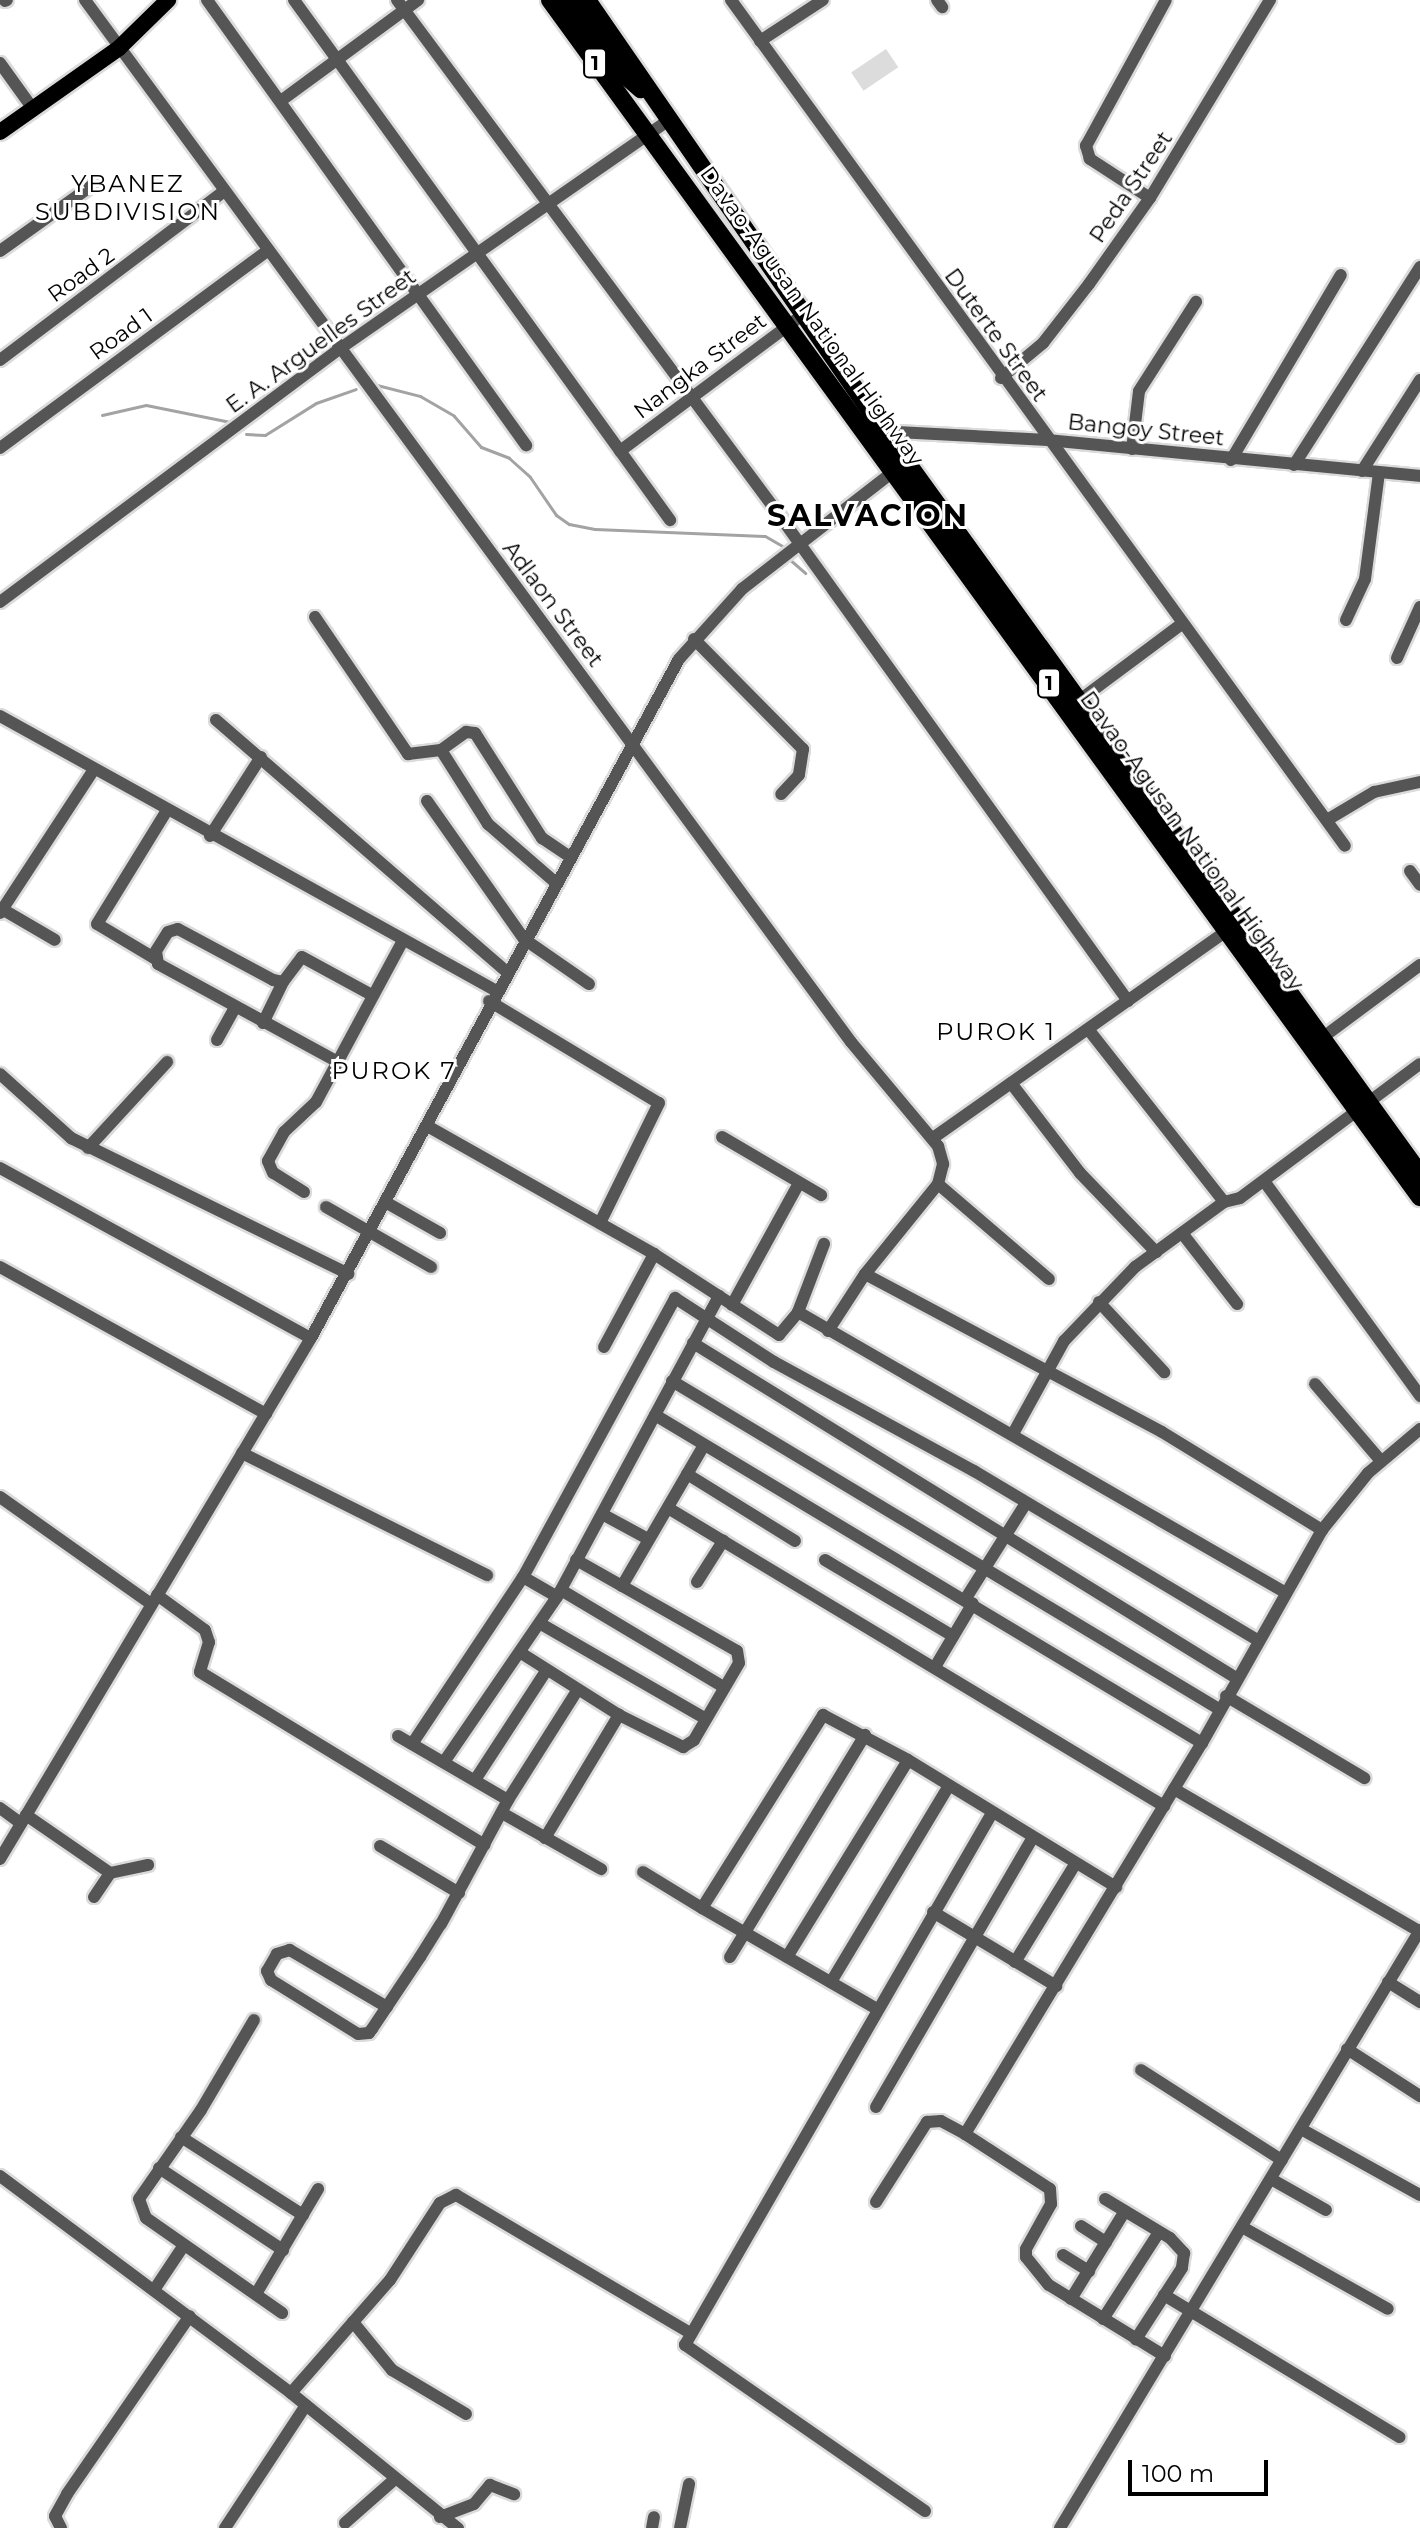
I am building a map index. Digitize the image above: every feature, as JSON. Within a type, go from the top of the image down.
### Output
[{"type":"highway","name":"Davao-Agusan National Highway","points":[[550,0],[748,270],[796,320],[1363,1106],[1420,1174]]},
{"type":"highway","name":"Davao-Agusan National Highway","points":[[569,0],[620,71],[667,115]]},
{"type":"highway","name":"Davao-Agusan National Highway","points":[[587,0],[765,258],[796,320]]},
{"type":"highway","name":"Davao-Agusan National Highway","points":[[620,71],[645,130]]},
{"type":"highway","points":[[748,270],[765,258]]},
{"type":"highway","name":"Davao-Agusan National Highway","points":[[1296,1014],[1322,1038],[1420,1197]]},
{"type":"main road","points":[[0,132],[119,48],[168,0]]},
{"type":"street","name":"Adlaon Street","points":[[85,0],[338,350],[851,1042],[933,1138],[943,1164],[938,1184]]},
{"type":"street","points":[[207,0],[421,291],[526,445]]},
{"type":"street","points":[[294,0],[670,520]]},
{"type":"street","points":[[282,100],[337,59],[400,5],[418,0]]},
{"type":"street","name":"Duterte Street","points":[[731,0],[1001,378],[1345,846]]},
{"type":"street","points":[[760,41],[823,0]]},
{"type":"street","points":[[1150,198],[1090,159],[1086,146],[1166,0]]},
{"type":"street","name":"Peda Street","points":[[1001,378],[1061,321],[1150,198],[1264,2]]},
{"type":"street","points":[[400,5],[797,542],[1128,1001]]},
{"type":"street","points":[[0,63],[33,109]]},
{"type":"street","name":"E. A. Arguelles Street","points":[[0,602],[338,350],[547,206],[667,115]]},
{"type":"street","points":[[0,251],[98,181]]},
{"type":"street","name":"Road 2","points":[[0,360],[223,192]]},
{"type":"street","name":"Road 1","points":[[0,448],[266,252]]},
{"type":"street","points":[[1294,465],[1420,267]]},
{"type":"street","points":[[1231,460],[1341,275]]},
{"type":"street","points":[[1132,449],[1139,391],[1196,302]]},
{"type":"street","name":"Nangka Street","points":[[620,451],[796,320]]},
{"type":"street","points":[[1362,471],[1420,380]]},
{"type":"street","name":"Bangoy Street","points":[[876,432],[1048,440],[1420,476]]},
{"type":"street","points":[[0,1859],[348,1274],[429,1127],[492,996],[631,743],[694,639],[797,542],[900,466]]},
{"type":"street","points":[[1346,620],[1365,579],[1379,473]]},
{"type":"street","points":[[1397,658],[1420,607]]},
{"type":"street","points":[[315,617],[408,754],[441,750],[466,732],[475,733],[537,831],[569,856]]},
{"type":"street","points":[[1073,704],[1183,623]]},
{"type":"street","points":[[694,639],[803,749],[799,775],[781,794]]},
{"type":"street","points":[[0,716],[402,942],[659,1103],[600,1223]]},
{"type":"street","points":[[216,720],[261,757],[297,795],[506,971]]},
{"type":"street","points":[[441,750],[488,824],[555,882]]},
{"type":"street","points":[[210,836],[261,757]]},
{"type":"street","points":[[55,940],[1,911],[93,771]]},
{"type":"street","points":[[1327,820],[1374,792],[1420,782]]},
{"type":"street","points":[[427,801],[524,939],[589,984]]},
{"type":"street","points":[[166,812],[97,924],[235,1007],[338,1062]]},
{"type":"street","points":[[1410,871],[1420,885]]},
{"type":"street","points":[[933,1138],[1233,927]]},
{"type":"street","points":[[154,958],[174,928],[283,982]]},
{"type":"street","points":[[304,1192],[268,1169],[268,1161],[284,1132],[312,1108],[402,942]]},
{"type":"street","points":[[263,1023],[283,982],[302,957],[372,995]]},
{"type":"street","points":[[1322,1038],[1420,965]]},
{"type":"street","points":[[217,1040],[235,1007]]},
{"type":"street","points":[[1088,1029],[1224,1202]]},
{"type":"street","points":[[88,1148],[167,1062]]},
{"type":"street","points":[[1014,1432],[1046,1370],[1099,1302],[1156,1252],[1224,1202],[1235,1201],[1264,1181],[1420,1064]]},
{"type":"street","points":[[1,1076],[42,1115],[88,1148],[348,1274]]},
{"type":"street","points":[[1011,1083],[1080,1173],[1156,1252]]},
{"type":"street","points":[[429,1127],[654,1254],[779,1335],[798,1312],[824,1244]]},
{"type":"street","points":[[722,1137],[821,1195]]},
{"type":"street","points":[[0,1168],[311,1338]]},
{"type":"street","points":[[1264,1181],[1420,1396]]},
{"type":"street","points":[[732,1305],[799,1183]]},
{"type":"street","points":[[828,1331],[865,1274],[938,1184],[1049,1279]]},
{"type":"street","points":[[387,1203],[440,1233]]},
{"type":"street","points":[[326,1207],[431,1267]]},
{"type":"street","points":[[1182,1233],[1237,1304]]},
{"type":"street","points":[[604,1347],[654,1254]]},
{"type":"street","points":[[0,1267],[266,1414]]},
{"type":"street","points":[[865,1274],[1162,1432],[1322,1530]]},
{"type":"street","points":[[444,1762],[559,1594],[719,1296]]},
{"type":"street","points":[[412,1744],[523,1577],[666,1306],[679,1299],[774,1362],[1026,1503],[1258,1640]]},
{"type":"street","points":[[1099,1302],[1164,1372]]},
{"type":"street","points":[[798,1312],[1014,1432],[1286,1593]]},
{"type":"street","points":[[693,1343],[1236,1678]]},
{"type":"street","points":[[672,1381],[1219,1709]]},
{"type":"street","points":[[1315,1384],[1381,1461]]},
{"type":"street","points":[[655,1415],[970,1601],[1202,1743]]},
{"type":"street","points":[[965,2134],[1202,1743],[1322,1530],[1381,1461],[1420,1429]]},
{"type":"street","points":[[622,1586],[704,1445]]},
{"type":"street","points":[[242,1453],[487,1575]]},
{"type":"street","points":[[687,1474],[795,1541]]},
{"type":"street","points":[[0,1497],[154,1600],[205,1630],[209,1642],[200,1672],[484,1845]]},
{"type":"street","points":[[935,1667],[985,1568],[1026,1503]]},
{"type":"street","points":[[668,1508],[1164,1806]]},
{"type":"street","points":[[602,1514],[648,1539]]},
{"type":"street","points":[[697,1582],[723,1541]]},
{"type":"street","points":[[521,1653],[577,1691],[683,1747],[706,1719],[739,1663],[737,1651],[576,1560]]},
{"type":"street","points":[[825,1560],[953,1636]]},
{"type":"street","points":[[523,1577],[724,1687]]},
{"type":"street","points":[[541,1624],[706,1719]]},
{"type":"street","points":[[475,1780],[546,1671]]},
{"type":"street","points":[[387,2007],[290,1950],[277,1954],[267,1971],[271,1980],[358,2034],[369,2033],[387,2007],[459,1893],[508,1800],[577,1691]]},
{"type":"street","points":[[1226,1696],[1364,1778]]},
{"type":"street","points":[[545,1838],[619,1715]]},
{"type":"street","points":[[702,1908],[818,1719],[833,1716],[1116,1887]]},
{"type":"street","points":[[730,1957],[865,1735]]},
{"type":"street","points":[[398,1736],[508,1800]]},
{"type":"street","points":[[787,1957],[908,1760]]},
{"type":"street","points":[[831,1982],[948,1787]]},
{"type":"street","points":[[1060,2528],[1420,1930],[1174,1789]]},
{"type":"street","points":[[0,1808],[24,1819],[110,1873],[148,1865]]},
{"type":"street","points":[[502,1813],[601,1869]]},
{"type":"street","points":[[925,2511],[688,2350],[690,2333],[992,1813]]},
{"type":"street","points":[[876,2107],[1033,1837]]},
{"type":"street","points":[[380,1846],[459,1893]]},
{"type":"street","points":[[1015,1962],[1076,1863]]},
{"type":"street","points":[[643,1872],[877,2009]]},
{"type":"street","points":[[94,1897],[110,1873]]},
{"type":"street","points":[[933,1912],[1056,1986]]},
{"type":"street","points":[[1388,1982],[1420,2002]]},
{"type":"street","points":[[254,2020],[181,2137],[143,2190],[140,2207],[146,2218],[282,2313]]},
{"type":"street","points":[[1347,2049],[1420,2096]]},
{"type":"street","points":[[1141,2070],[1282,2160]]},
{"type":"street","points":[[876,2202],[927,2122],[941,2121],[1050,2189],[1051,2204],[1026,2257],[1049,2285],[1165,2356]]},
{"type":"street","points":[[1301,2129],[1420,2195]]},
{"type":"street","points":[[181,2137],[303,2215]]},
{"type":"street","points":[[159,2168],[283,2250]]},
{"type":"street","points":[[0,2176],[291,2393],[394,2480],[458,2528]]},
{"type":"street","points":[[1271,2179],[1326,2210]]},
{"type":"street","points":[[256,2294],[318,2189]]},
{"type":"street","points":[[291,2393],[390,2280],[440,2203],[456,2195],[690,2333]]},
{"type":"street","points":[[1105,2199],[1159,2232],[1184,2253],[1182,2268],[1136,2339]]},
{"type":"street","points":[[1071,2299],[1125,2211]]},
{"type":"street","points":[[1081,2226],[1106,2242]]},
{"type":"street","points":[[1242,2227],[1388,2309]]},
{"type":"street","points":[[1103,2319],[1159,2232]]},
{"type":"street","points":[[154,2290],[184,2245]]},
{"type":"street","points":[[1063,2255],[1089,2271]]},
{"type":"street","points":[[1164,2295],[1399,2437]]},
{"type":"street","points":[[61,2528],[55,2516],[62,2501],[190,2316]]},
{"type":"street","points":[[353,2322],[392,2370],[466,2414]]},
{"type":"street","points":[[225,2528],[306,2405]]},
{"type":"street","points":[[345,2523],[394,2480]]},
{"type":"street","points":[[680,2528],[689,2484]]},
{"type":"street","points":[[440,2517],[474,2504],[490,2485],[514,2494]]},
{"type":"shaded area","points":[[886,49],[898,67],[863,91],[851,72]]},
{"type":"waterway","points":[[373,384],[420,396],[454,416],[481,447],[509,458],[530,477],[556,515],[569,524],[595,529],[765,536],[782,546]]},
{"type":"waterway","points":[[246,434],[265,435],[316,403],[356,389]]},
{"type":"waterway","points":[[102,415],[146,405],[230,422]]},
{"type":"waterway","points":[[788,558],[805,573]]},
{"type":"district","name":"YBANEZ SUBDIVISION","points":[[128,198]]},
{"type":"district","name":"SALVACION","points":[[868,516]]},
{"type":"district","name":"PUROK 1","points":[[996,1032]]},
{"type":"district","name":"PUROK 7","points":[[394,1071]]}]
